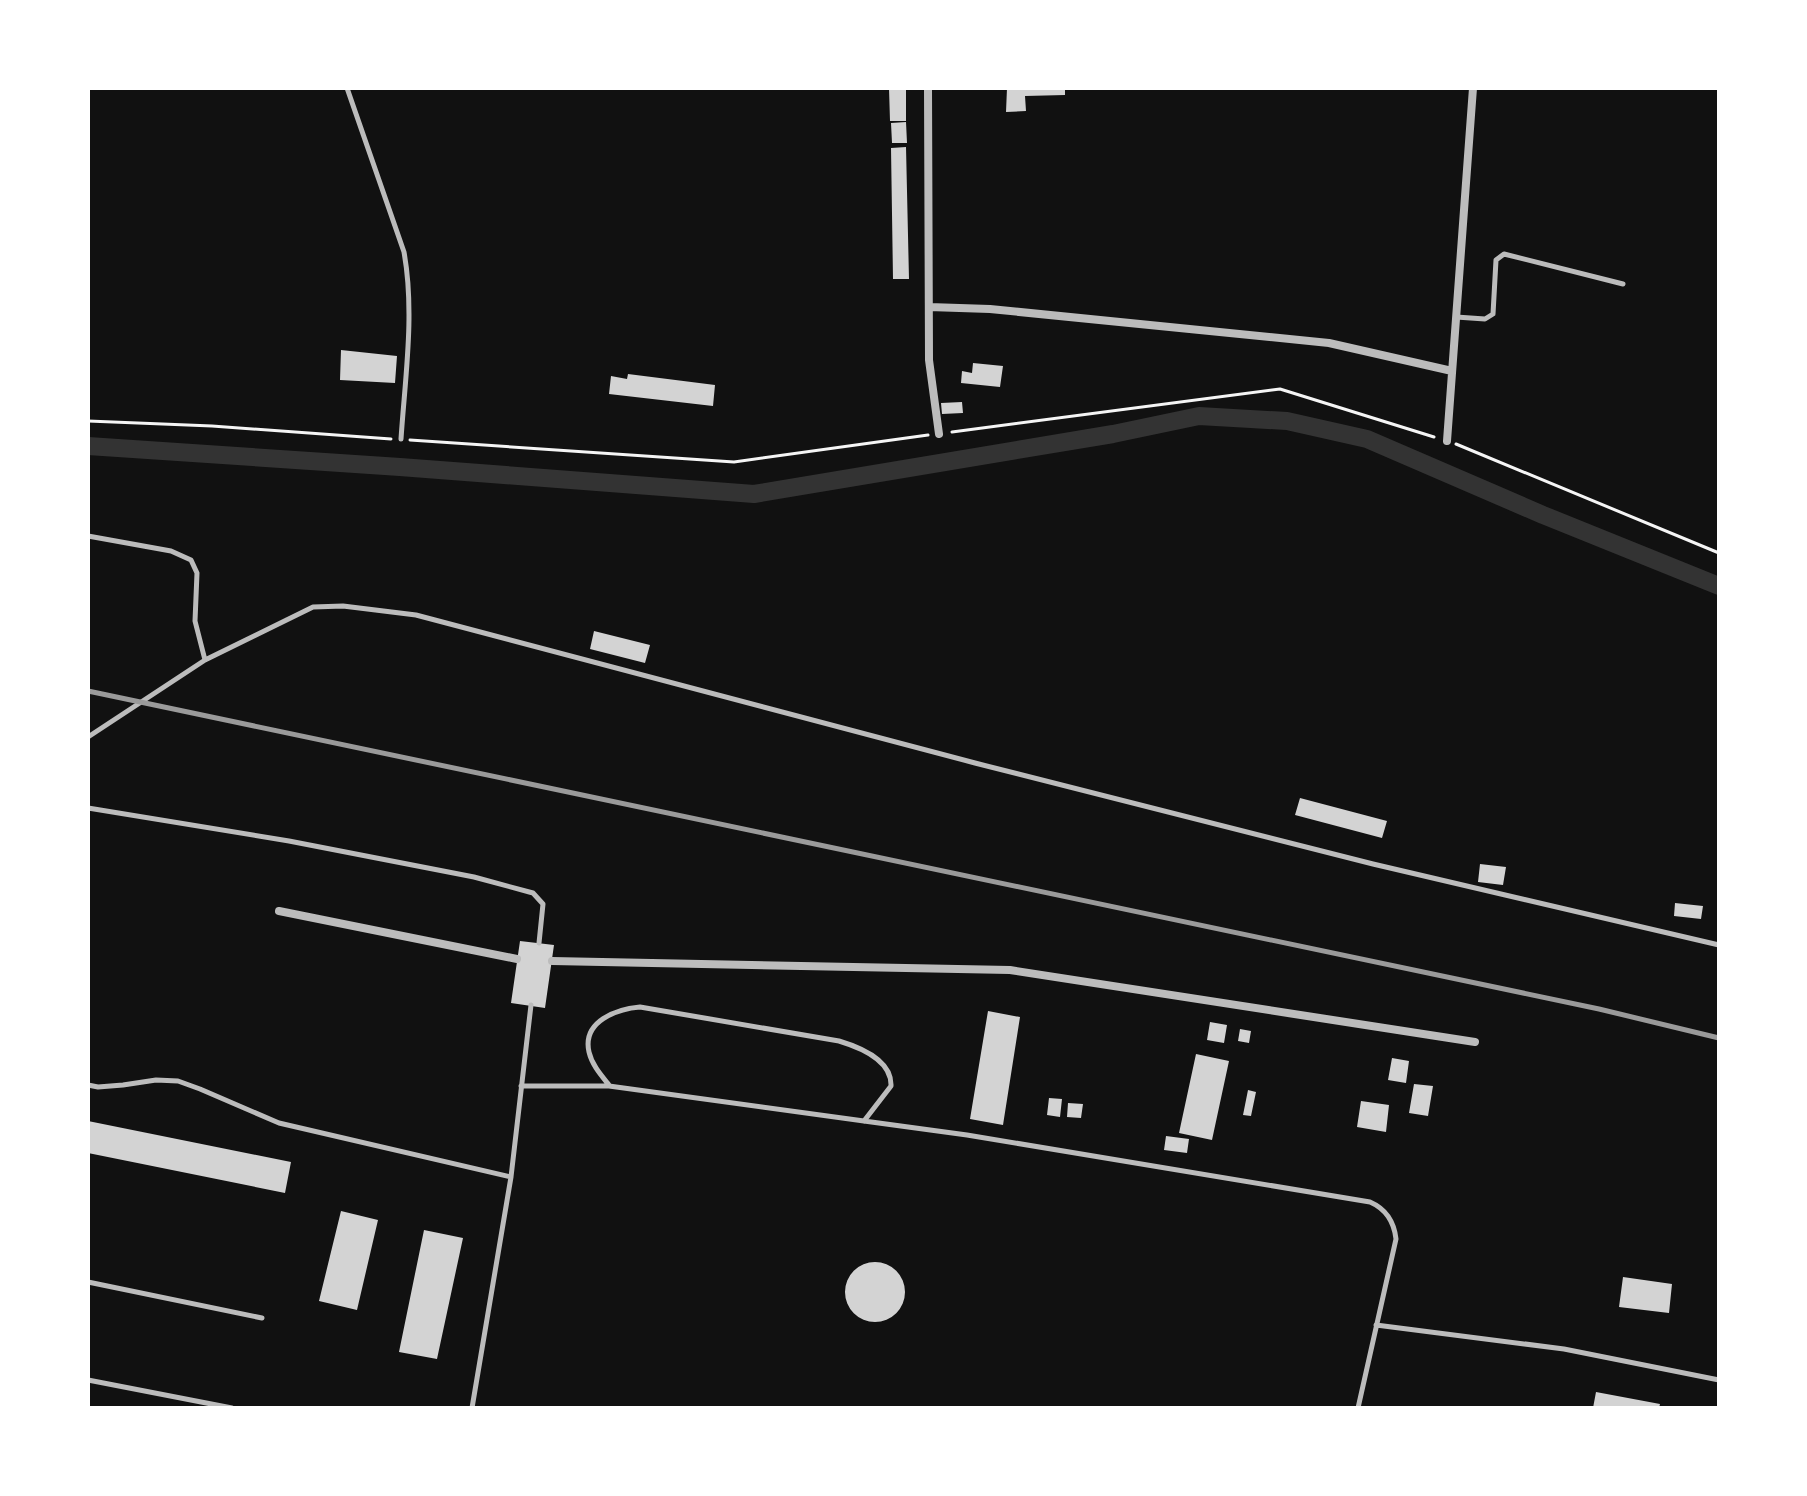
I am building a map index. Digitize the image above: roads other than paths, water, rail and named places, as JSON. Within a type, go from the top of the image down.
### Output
[{"type":"street","points":[[928,88],[929,360],[939,434]]},
{"type":"street","points":[[1447,441],[1473,88]]},
{"type":"street","points":[[929,307],[990,309],[1329,343],[1452,371]]},
{"type":"street","points":[[279,911],[517,959]]},
{"type":"street","points":[[552,961],[1010,970],[1475,1042]]},
{"type":"lane","points":[[347,88],[404,252],[408,276],[401,439]]},
{"type":"lane","points":[[1456,317],[1485,319],[1493,314],[1496,260],[1504,254],[1623,284]]},
{"type":"lane","points":[[88,536],[171,551],[191,560],[197,573],[195,621],[205,660]]},
{"type":"lane","points":[[88,737],[205,660],[313,607],[343,606],[416,615],[990,767],[1373,864],[1719,945]]},
{"type":"lane","points":[[88,808],[289,841],[474,877],[533,893],[543,904],[539,943]]},
{"type":"lane","points":[[472,1408],[511,1177],[531,1005]]},
{"type":"lane","points":[[609,1086],[592,1063],[587,1048],[591,1034],[599,1021],[610,1013],[640,1007],[857,1046],[886,1068],[892,1081],[864,1121]]},
{"type":"lane","points":[[88,1085],[98,1087],[156,1080],[178,1081],[279,1123],[511,1177]]},
{"type":"lane","points":[[521,1086],[609,1086],[967,1135],[1370,1202],[1380,1206],[1387,1215],[1394,1225],[1396,1239],[1358,1408]]},
{"type":"lane","points":[[88,1282],[262,1318]]},
{"type":"lane","points":[[1376,1325],[1564,1349],[1719,1380]]},
{"type":"lane","points":[[88,1380],[232,1408]]},
{"type":"waterway","points":[[88,446],[754,494],[1113,434],[1199,416],[1287,421],[1367,439],[1719,586]]},
{"type":"railway","points":[[88,691],[1599,1009],[1719,1038]]}]
